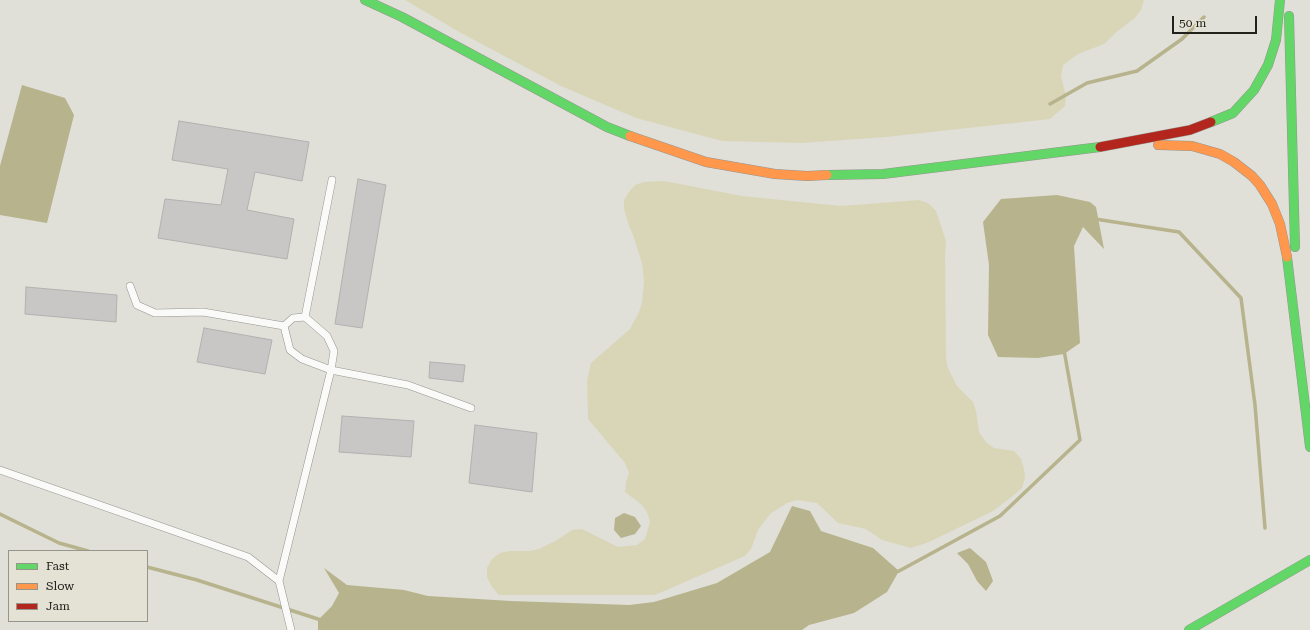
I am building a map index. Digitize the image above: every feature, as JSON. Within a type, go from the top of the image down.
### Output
[{"type":"main road","points":[[365,0],[402,17],[548,97],[607,127],[657,146],[706,162],[775,174],[807,176],[883,174],[1113,145],[1190,130],[1220,119],[1233,113],[1254,90],[1268,65],[1276,40],[1280,0]]},
{"type":"main road","points":[[382,0],[402,17]]},
{"type":"main road","points":[[1288,0],[1298,342]]},
{"type":"main road","points":[[1113,145],[1179,145],[1204,149],[1224,157],[1244,169],[1252,176],[1266,194],[1277,214],[1285,244],[1310,447]]},
{"type":"main road","points":[[1189,630],[1310,560]]},
{"type":"lane","points":[[305,317],[332,180]]},
{"type":"lane","points":[[130,286],[137,305],[155,313],[203,312],[284,326]]},
{"type":"lane","points":[[284,326],[293,318],[305,317],[327,336],[334,350],[331,370],[280,581],[291,630]]},
{"type":"lane","points":[[284,326],[290,350],[302,360],[331,370],[408,385],[471,408]]},
{"type":"lane","points":[[0,470],[248,558],[280,581]]},
{"type":"shaded area","points":[[405,0],[1144,0],[1141,10],[1135,18],[1104,44],[1078,54],[1063,65],[1061,76],[1066,96],[1065,106],[1050,119],[886,137],[801,143],[722,141],[636,118],[561,86],[461,33]]},
{"type":"shaded area","points":[[22,85],[65,98],[74,115],[47,223],[0,215],[0,166]]},
{"type":"shaded area","points":[[664,181],[742,196],[841,206],[919,200],[928,203],[936,211],[946,241],[946,358],[948,368],[957,386],[973,402],[979,432],[986,442],[994,448],[1014,451],[1021,459],[1025,478],[1022,488],[993,511],[929,542],[911,548],[882,540],[866,529],[838,523],[817,503],[797,500],[787,503],[770,514],[758,530],[751,549],[745,556],[655,595],[499,595],[492,587],[487,577],[487,568],[492,559],[500,553],[539,549],[572,530],[582,529],[618,547],[637,545],[645,539],[650,522],[647,512],[641,504],[625,492],[629,473],[625,463],[588,419],[587,381],[591,363],[630,329],[642,303],[644,282],[642,263],[624,209],[624,200],[635,185],[644,182]]},
{"type":"shaded area","points":[[1057,195],[1090,202],[1096,207],[1104,249],[1083,227],[1074,246],[1080,343],[1064,354],[1038,358],[998,357],[988,335],[989,265],[983,222],[1001,199]]},
{"type":"shaded area","points":[[792,506],[810,511],[821,531],[873,548],[899,571],[887,592],[854,613],[809,625],[802,630],[318,630],[318,620],[332,606],[339,593],[324,568],[347,585],[404,590],[428,596],[511,601],[629,605],[654,602],[717,583],[770,552]]},
{"type":"shaded area","points":[[624,513],[635,517],[641,526],[635,534],[621,538],[614,530],[615,518]]},
{"type":"shaded area","points":[[970,548],[986,562],[993,581],[986,591],[977,581],[968,564],[957,553]]},
{"type":"building","points":[[179,121],[309,142],[302,181],[255,172],[247,210],[294,219],[287,259],[158,238],[165,199],[221,205],[228,169],[172,160]]},
{"type":"building","points":[[358,179],[386,185],[362,328],[335,324]]},
{"type":"building","points":[[26,287],[117,295],[116,322],[25,314]]},
{"type":"building","points":[[204,328],[272,340],[265,374],[197,362]]},
{"type":"building","points":[[430,362],[465,365],[463,382],[429,378]]},
{"type":"building","points":[[342,416],[414,421],[411,457],[339,452]]},
{"type":"building","points":[[475,425],[537,433],[532,492],[469,483]]},
{"type":"waterway","points":[[1050,104],[1087,83],[1137,71],[1182,39],[1204,17]]},
{"type":"waterway","points":[[1095,219],[1179,232],[1241,298],[1255,405],[1265,528]]},
{"type":"waterway","points":[[895,572],[1000,516],[1080,440],[1064,350]]},
{"type":"waterway","points":[[0,514],[59,543],[84,550]]},
{"type":"waterway","points":[[148,567],[197,580],[321,620]]},
{"type":"traffic: fast","points":[[365,0],[402,17],[607,127],[630,136]]},
{"type":"traffic: fast","points":[[1211,122],[1233,113],[1254,90],[1268,65],[1276,40],[1280,0]]},
{"type":"traffic: fast","points":[[1289,16],[1295,247]]},
{"type":"traffic: fast","points":[[827,175],[883,174],[1100,147]]},
{"type":"traffic: fast","points":[[1287,257],[1310,447]]},
{"type":"traffic: fast","points":[[1189,630],[1310,560]]},
{"type":"traffic: slow","points":[[630,136],[706,162],[775,174],[807,176],[827,175]]},
{"type":"traffic: slow","points":[[1158,145],[1192,146],[1220,154],[1234,162],[1252,176],[1260,185],[1272,204],[1280,224],[1287,257]]},
{"type":"traffic: jam","points":[[1100,147],[1190,130],[1211,122]]}]
